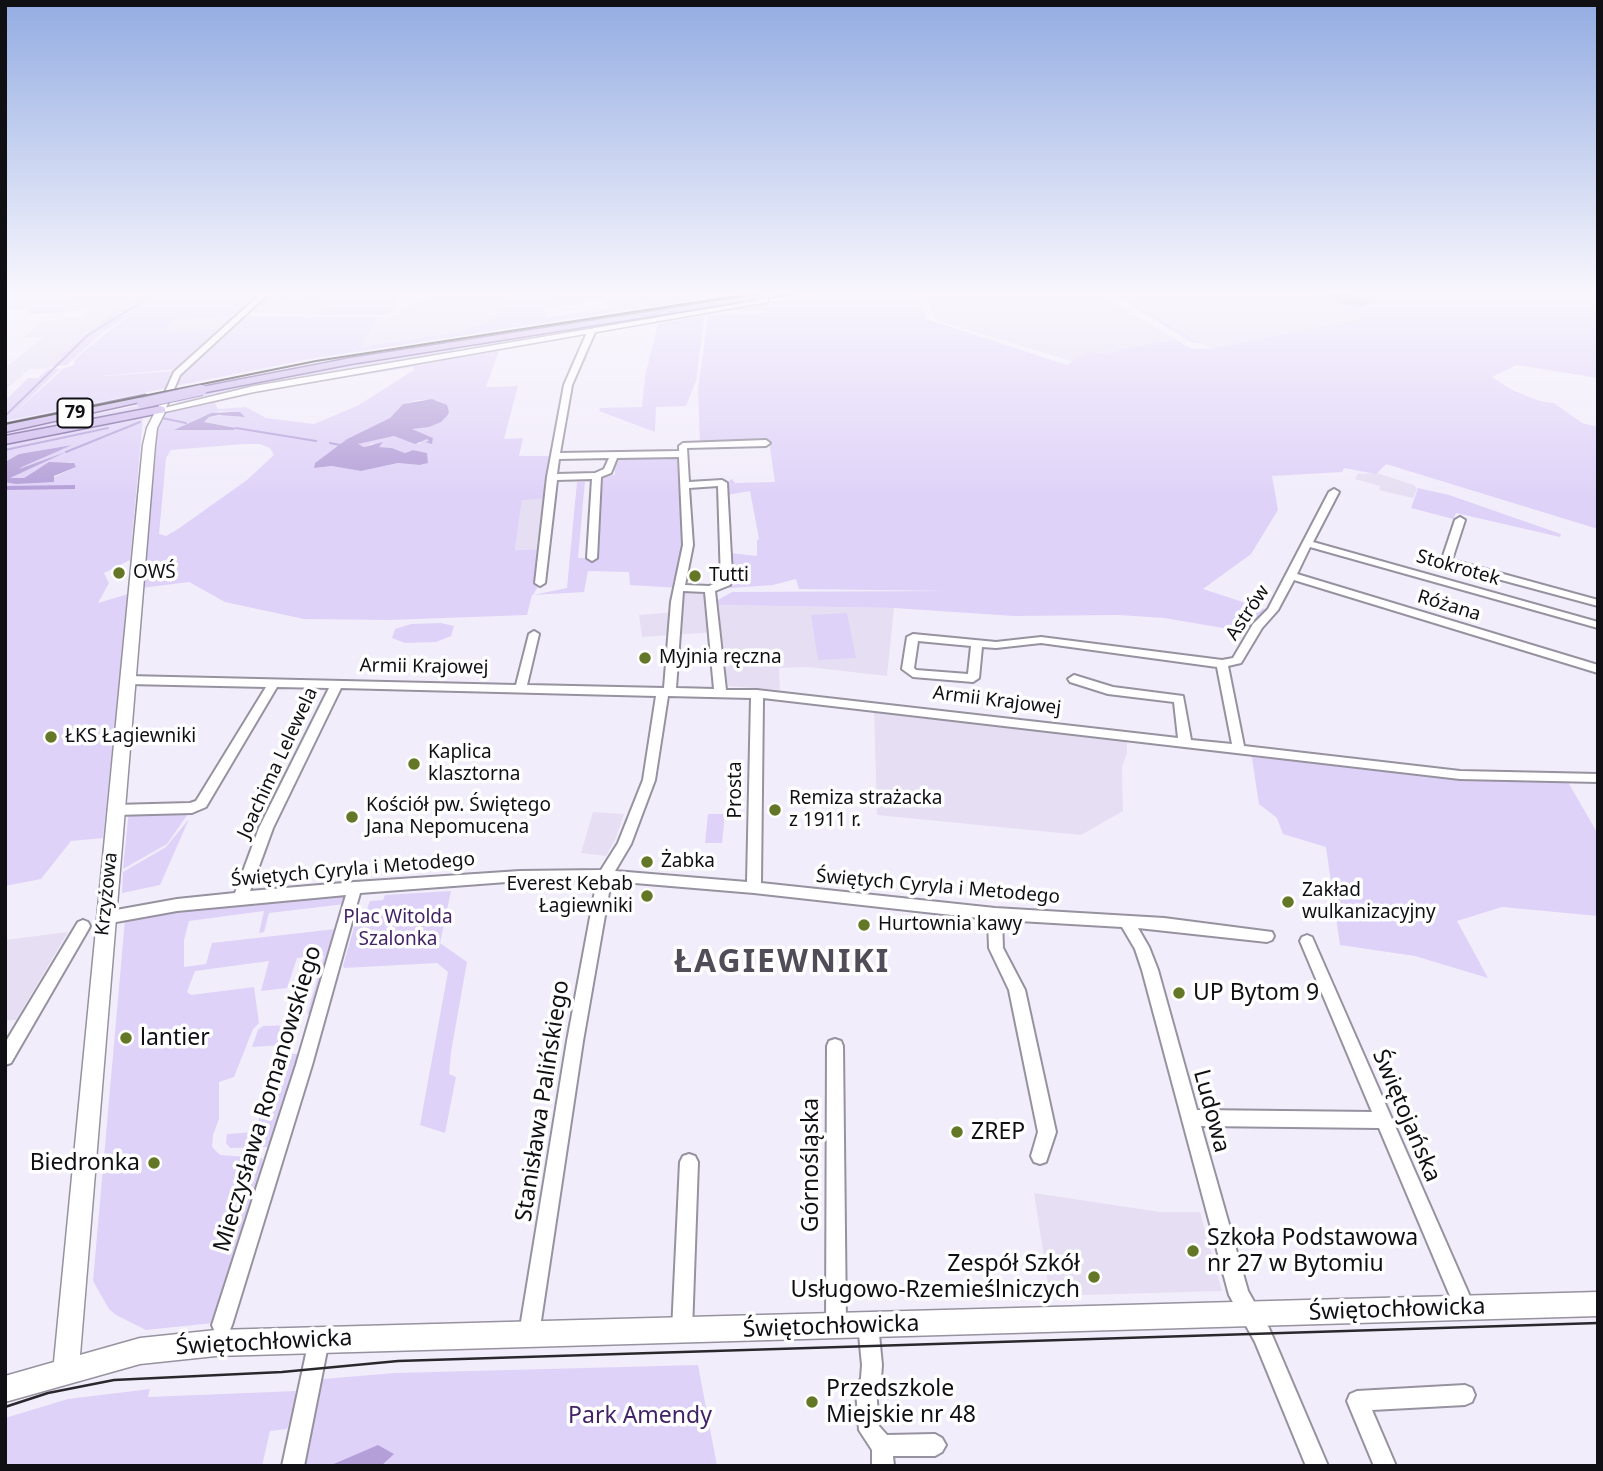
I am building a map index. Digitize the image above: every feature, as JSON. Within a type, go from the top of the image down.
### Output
[{"type":"main road","name":"79","points":[[5,429],[202,388],[361,360]]},
{"type":"main road","points":[[5,440],[158,414]]},
{"type":"street","name":"Krzyżowa","points":[[66,1370],[94,922],[115,810],[149,445],[158,414],[177,374],[193,360]]},
{"type":"street","points":[[158,414],[266,387],[428,360]]},
{"type":"street","points":[[540,583],[555,456],[568,385],[579,360]]},
{"type":"street","points":[[605,875],[624,844],[649,780],[667,691],[676,602],[688,545],[683,446],[766,443]]},
{"type":"street","points":[[555,456],[683,454]]},
{"type":"street","points":[[552,477],[597,476],[608,471],[614,455]]},
{"type":"street","points":[[592,558],[597,476]]},
{"type":"street","points":[[679,588],[710,589],[726,583],[727,575],[722,483],[686,485]]},
{"type":"street","name":"Astrów","points":[[1238,751],[1222,664],[1237,661],[1257,626],[1273,610],[1334,492]]},
{"type":"street","points":[[1460,520],[1446,562],[1598,603]]},
{"type":"street","name":"Stokrotek","points":[[1309,544],[1598,625]]},
{"type":"street","name":"Różana","points":[[1292,576],[1598,669]]},
{"type":"street","points":[[710,589],[720,692]]},
{"type":"street","points":[[521,688],[534,634]]},
{"type":"street","name":"Armii Krajowej","points":[[976,643],[973,678],[914,673],[908,669],[913,637],[1004,645],[1041,640],[1222,664]]},
{"type":"street","name":"Armii Krajowej","points":[[1074,679],[1112,691],[1179,699],[1185,744]]},
{"type":"street","name":"Armii Krajowej","points":[[128,680],[757,694],[1460,775],[1598,778]]},
{"type":"street","points":[[115,810],[192,808],[201,804],[274,683]]},
{"type":"street","name":"Joachima Lelewela","points":[[240,898],[266,828],[337,684]]},
{"type":"street","name":"Prosta","points":[[754,887],[757,694]]},
{"type":"street","name":"Świętych Cyryla i Metodego","points":[[94,922],[177,905],[355,887],[520,876],[605,875],[754,887],[996,914],[1125,922],[1267,936]]},
{"type":"street","name":"Stanisława Palińskiego","points":[[529,1334],[575,1041],[605,875]]},
{"type":"street","name":"Mieczysława Romanowskiego","points":[[222,1325],[304,1065],[355,887]]},
{"type":"street","points":[[996,914],[996,948],[1017,990],[1047,1132],[1040,1156]]},
{"type":"street","name":"Krzyżowa","points":[[5,1058],[94,922]]},
{"type":"street","name":"Ludowa","points":[[1125,922],[1142,947],[1150,970],[1239,1295],[1262,1335],[1317,1466]]},
{"type":"street","name":"Świętojańska","points":[[1307,941],[1465,1308]]},
{"type":"street","name":"Górnośląska","points":[[835,1046],[836,1325]]},
{"type":"street","points":[[1189,1118],[1383,1120]]},
{"type":"street","points":[[682,1331],[690,1162]]},
{"type":"street","name":"Świętochłowicka","points":[[5,1389],[140,1351],[178,1346],[1598,1304]]},
{"type":"street","points":[[868,1324],[872,1365],[872,1378],[866,1390],[869,1430],[883,1456],[935,1445]]},
{"type":"street","points":[[293,1466],[319,1340]]},
{"type":"street","points":[[1385,1466],[1357,1401],[1465,1395]]},
{"type":"shaded area","points":[[16,360],[59,360],[48,369],[30,369],[5,390],[5,368]]},
{"type":"shaded area","points":[[432,399],[447,405],[447,416],[429,427],[412,429],[433,438],[432,444],[425,442],[429,441],[427,439],[415,444],[394,436],[358,444],[364,447],[383,442],[379,447],[405,453],[413,450],[427,453],[428,463],[398,463],[361,471],[332,466],[314,468],[315,463],[347,439],[390,418],[403,404]]},
{"type":"shaded area","points":[[240,412],[245,417],[219,415],[209,417],[204,422],[236,428],[234,430],[174,430],[211,413]]},
{"type":"shaded area","points":[[72,445],[22,467],[19,469],[66,452],[10,478],[24,478],[49,462],[74,463],[76,467],[54,476],[54,482],[5,482],[5,462],[19,454]]},
{"type":"shaded area","points":[[1377,473],[1414,485],[1417,489],[1413,498],[1379,490],[1380,486],[1355,479],[1358,474]]},
{"type":"shaded area","points":[[550,498],[544,549],[515,550],[522,499]]},
{"type":"shaded area","points":[[679,588],[710,589],[715,632],[642,637],[639,615],[675,612]]},
{"type":"shaded area","points":[[718,605],[894,608],[887,676],[808,667],[779,668],[780,690],[727,686]]},
{"type":"shaded area","points":[[874,707],[1127,737],[1127,753],[1122,767],[1123,811],[1081,835],[877,815]]},
{"type":"shaded area","points":[[593,812],[624,814],[606,856],[581,853]]},
{"type":"shaded area","points":[[68,932],[16,1020],[5,1020],[5,940]]},
{"type":"shaded area","points":[[1034,1193],[1160,1212],[1200,1212],[1222,1291],[1050,1296]]},
{"type":"shaded area","points":[[378,1445],[394,1454],[381,1466],[329,1466]]},
{"type":"green space","points":[[59,360],[73,360],[67,365],[50,367]]},
{"type":"green space","points":[[75,360],[189,360],[179,369],[91,377],[175,371],[168,388],[5,421],[5,401],[28,378],[38,378],[48,369],[60,369],[11,416],[64,368],[74,365]]},
{"type":"green space","points":[[197,360],[307,360],[175,386],[182,373]]},
{"type":"green space","points":[[378,360],[416,360],[256,387],[181,403],[172,402],[279,376]]},
{"type":"green space","points":[[430,360],[496,360],[486,387],[518,386],[504,439],[523,438],[519,456],[555,456],[550,498],[522,500],[515,550],[544,549],[540,583],[532,595],[527,615],[389,620],[304,619],[225,602],[189,582],[141,588],[156,419],[180,406],[254,389]],"holes":[[[413,367],[414,370],[357,406],[314,424],[266,418],[246,407],[218,409],[215,403],[269,390]],[[418,400],[436,400],[447,406],[447,416],[441,422],[411,429],[412,432],[429,436],[434,441],[421,440],[420,444],[394,436],[357,444],[364,447],[373,443],[377,447],[392,448],[405,453],[413,450],[427,453],[423,465],[398,463],[361,471],[333,466],[314,468],[315,463],[347,439],[390,418],[403,404]],[[220,411],[240,412],[240,417],[209,417],[204,422],[232,427],[232,430],[175,430]],[[260,444],[270,448],[274,455],[247,480],[178,529],[166,536],[159,534],[166,458],[171,450]]]},
{"type":"green space","points":[[649,360],[699,360],[696,381],[686,406],[656,407],[655,432],[599,411],[600,408],[642,407]]},
{"type":"green space","points":[[702,360],[1051,360],[1067,365],[1075,360],[1598,360],[1598,378],[1517,365],[1492,377],[1512,390],[1540,401],[1554,403],[1582,423],[1598,427],[1598,529],[1386,464],[1376,474],[1344,468],[1342,472],[1272,476],[1278,510],[1251,554],[1203,589],[1267,610],[1252,635],[1164,618],[1118,615],[1014,616],[894,608],[718,605],[718,600],[732,592],[945,591],[799,589],[796,579],[773,585],[726,586],[736,576],[736,566],[731,563],[731,553],[757,556],[759,539],[750,491],[727,495],[726,483],[732,479],[735,483],[775,482],[769,441],[700,444],[698,389]]},
{"type":"green space","points":[[155,402],[159,405],[146,411],[5,438],[5,433]]},
{"type":"green space","points":[[128,418],[143,418],[130,560],[104,573],[109,583],[98,603],[128,594],[103,838],[71,841],[41,879],[5,886],[5,482],[44,482],[76,467],[72,462],[59,463],[36,470],[24,478],[9,478],[57,456],[17,470],[22,467],[71,445],[19,454],[5,462],[5,443]]},
{"type":"green space","points":[[683,454],[688,545],[679,588],[630,585],[629,572],[588,571],[584,592],[533,595],[567,588],[577,482],[585,481],[578,558],[592,558],[597,476],[615,475],[614,455]]},
{"type":"green space","points":[[1418,488],[1449,495],[1561,534],[1560,537],[1456,513],[1453,519],[1411,508]]},
{"type":"green space","points":[[847,613],[856,658],[818,660],[811,615]]},
{"type":"green space","points":[[441,623],[454,626],[451,636],[436,642],[405,643],[392,638],[395,629],[411,624]]},
{"type":"green space","points":[[1251,752],[1460,775],[1565,777],[1598,834],[1598,916],[1502,907],[1457,921],[1488,978],[1415,956],[1340,945],[1326,847],[1283,834],[1277,818],[1259,804]]},
{"type":"green space","points":[[192,808],[167,844],[123,869],[129,810]]},
{"type":"green space","points":[[708,814],[725,814],[722,843],[705,843]]},
{"type":"green space","points":[[189,819],[160,885],[122,893],[123,872],[166,847]]},
{"type":"green space","name":"Plac Witolda Szalonka","points":[[451,891],[440,943],[467,962],[451,1052],[449,1074],[456,1077],[445,1133],[420,1125],[448,972],[437,963],[343,966],[359,910],[367,909],[370,901],[383,900],[385,895]]},
{"type":"green space","points":[[343,893],[346,896],[345,904],[269,913],[264,932],[259,933],[264,911],[189,921],[184,940],[184,967],[206,964],[212,943],[336,929],[309,1014],[324,956],[297,958],[287,988],[261,991],[269,961],[195,971],[187,992],[191,995],[254,987],[259,1023],[253,1029],[234,1077],[219,1082],[219,1119],[212,1147],[220,1155],[262,1158],[263,1166],[213,1323],[146,1330],[109,1309],[93,1281],[125,920],[184,909]]},
{"type":"green space","points":[[299,1025],[289,1054],[301,1054],[273,1143],[268,1147],[230,1148],[226,1143],[227,1134],[255,1132],[282,1045],[252,1047],[258,1030],[263,1026]]},
{"type":"green space","name":"Park Amendy","points":[[698,1365],[717,1466],[301,1466],[315,1393],[320,1392],[323,1379],[395,1373]]},
{"type":"green space","points":[[150,1389],[148,1397],[296,1391],[295,1395],[300,1394],[287,1429],[270,1431],[262,1466],[5,1466],[5,1418],[68,1399]]},
{"type":"waterway","points":[[5,416],[63,360]]},
{"type":"waterway","points":[[162,418],[186,423]]},
{"type":"waterway","points":[[66,452],[140,422]]},
{"type":"waterway","points":[[5,450],[108,428]]},
{"type":"waterway","points":[[236,428],[316,441]]},
{"type":"waterway","points":[[330,443],[340,445]]},
{"type":"waterway","points":[[5,488],[72,487]]},
{"type":"tram line","points":[[5,424],[325,360]]},
{"type":"tram line","points":[[5,1407],[48,1393],[114,1380],[282,1372],[398,1361],[1598,1323]]},
{"type":"place","name":"OWŚ","points":[[119,573]]},
{"type":"place","name":"Tutti","points":[[695,576]]},
{"type":"place","name":"Myjnia ręczna","points":[[645,658]]},
{"type":"place","name":"ŁKS Łagiewniki","points":[[51,737]]},
{"type":"place","name":"Kaplica klasztorna","points":[[414,764]]},
{"type":"place","name":"Remiza strażacka z 1911 r.","points":[[775,810]]},
{"type":"place","name":"Kościół pw. Świętego Jana Nepomucena","points":[[352,817]]},
{"type":"place","name":"Żabka","points":[[647,862]]},
{"type":"place","name":"Everest Kebab Łagiewniki","points":[[647,896]]},
{"type":"place","name":"Zakład wulkanizacyjny","points":[[1288,902]]},
{"type":"place","name":"Hurtownia kawy","points":[[864,925]]},
{"type":"place","name":"UP Bytom 9","points":[[1179,993]]},
{"type":"place","name":"lantier","points":[[126,1038]]},
{"type":"place","name":"ZREP","points":[[957,1132]]},
{"type":"place","name":"Biedronka","points":[[154,1163]]},
{"type":"place","name":"Szkoła Podstawowa nr 27 w Bytomiu","points":[[1193,1251]]},
{"type":"place","name":"Zespół Szkół Usługowo-Rzemieślniczych","points":[[1094,1277]]},
{"type":"place","name":"Przedszkole Miejskie nr 48","points":[[812,1402]]},
{"type":"district","name":"ŁAGIEWNIKI","points":[[782,963]]}]
